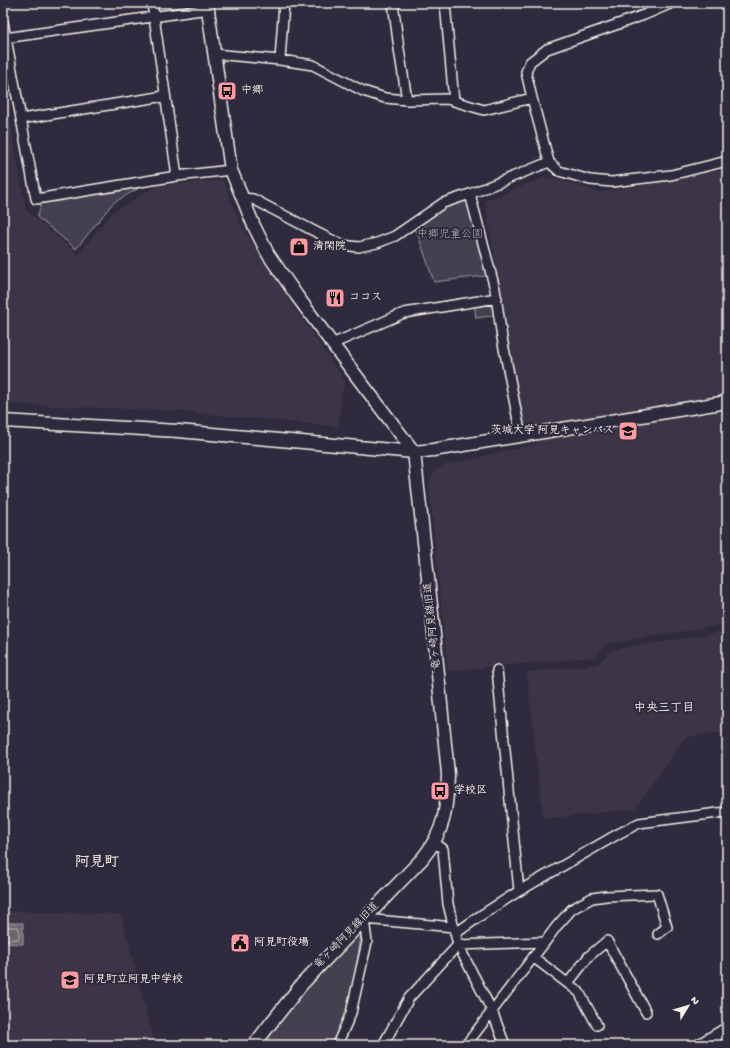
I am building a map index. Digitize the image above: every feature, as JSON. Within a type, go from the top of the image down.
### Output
[{"type":"street","points":[[152,3],[177,176]]},
{"type":"street","points":[[280,60],[284,3]]},
{"type":"street","points":[[393,3],[407,100]]},
{"type":"street","points":[[446,3],[454,101]]},
{"type":"street","points":[[672,3],[644,15],[547,49],[530,62],[526,72],[549,162],[559,171],[590,180],[612,182],[671,174],[727,161]]},
{"type":"street","points":[[5,38],[154,16],[208,6],[232,170],[254,226],[268,254],[282,276],[414,452]]},
{"type":"street","points":[[3,22],[36,199],[177,176],[232,170]]},
{"type":"street","points":[[214,54],[280,60],[313,65],[363,92],[385,98],[407,100],[447,99],[484,110],[532,98]]},
{"type":"street","points":[[21,119],[165,96]]},
{"type":"street","points":[[242,198],[253,199],[342,245],[359,247],[377,243],[395,236],[443,203],[470,194],[549,162]]},
{"type":"street","points":[[470,194],[497,298],[502,338],[521,436]]},
{"type":"street","points":[[332,344],[404,313],[497,298]]},
{"type":"street","points":[[3,421],[186,432],[414,452],[727,402]]},
{"type":"street","name":"竜ヶ崎阿見線旧道","points":[[254,1045],[302,984],[422,859],[440,832],[443,821],[447,798],[448,774],[414,452]]},
{"type":"street","points":[[497,670],[519,891]]},
{"type":"street","points":[[337,1045],[352,1013],[367,942],[364,918],[455,930],[519,891],[639,823],[726,812]]},
{"type":"street","points":[[434,842],[443,849],[448,904],[458,945],[492,1012],[505,1045]]},
{"type":"street","points":[[466,1045],[556,927],[572,909],[592,898],[657,894],[667,927],[658,934]]},
{"type":"street","points":[[568,983],[589,956],[607,941],[646,1012]]},
{"type":"street","points":[[383,1045],[409,998],[458,945],[545,942]]},
{"type":"street","points":[[533,957],[579,992],[597,1025]]},
{"type":"street","points":[[700,1045],[727,1029]]},
{"type":"shaded area","points":[[3,81],[26,210],[78,255],[113,212],[156,186],[223,180],[241,225],[291,303],[345,381],[341,396],[339,427],[180,411],[3,404]]},
{"type":"shaded area","name":"茨城大学 阿見キャンパス","points":[[727,169],[727,624],[607,644],[595,657],[448,671],[429,486],[430,480],[436,470],[445,465],[537,444],[522,419],[485,201],[544,177],[558,179],[598,192],[636,187]]},
{"type":"shaded area","points":[[727,631],[727,732],[685,737],[635,809],[543,819],[527,672],[598,664],[611,650]]},
{"type":"shaded area","name":"阿見町立阿見中学校","points":[[3,911],[121,914],[155,1045],[3,1045]]},
{"type":"green space","points":[[138,183],[139,188],[113,203],[76,249],[37,217],[41,204],[37,200]]},
{"type":"green space","name":"中郷児童公園","points":[[470,194],[492,275],[434,282],[414,223]]},
{"type":"green space","points":[[497,298],[499,315],[476,318],[474,302]]},
{"type":"green space","points":[[362,928],[350,1001],[342,1028],[334,1045],[258,1045],[312,981]]},
{"type":"water","points":[[3,923],[23,923],[23,944],[3,943]]},
{"type":"place","name":"中郷","points":[[227,91]]},
{"type":"place","name":"清閑院","points":[[299,247]]},
{"type":"place","name":"ココス","points":[[335,298]]},
{"type":"place","name":"茨城大学 阿見キャンパス","points":[[628,431]]},
{"type":"place","name":"学校区","points":[[440,791]]},
{"type":"place","name":"阿見町役場","points":[[240,943]]},
{"type":"place","name":"阿見町立阿見中学校","points":[[70,980]]},
{"type":"district","name":"中央三丁目","points":[[664,709]]},
{"type":"district","name":"阿見町","points":[[97,863]]}]
